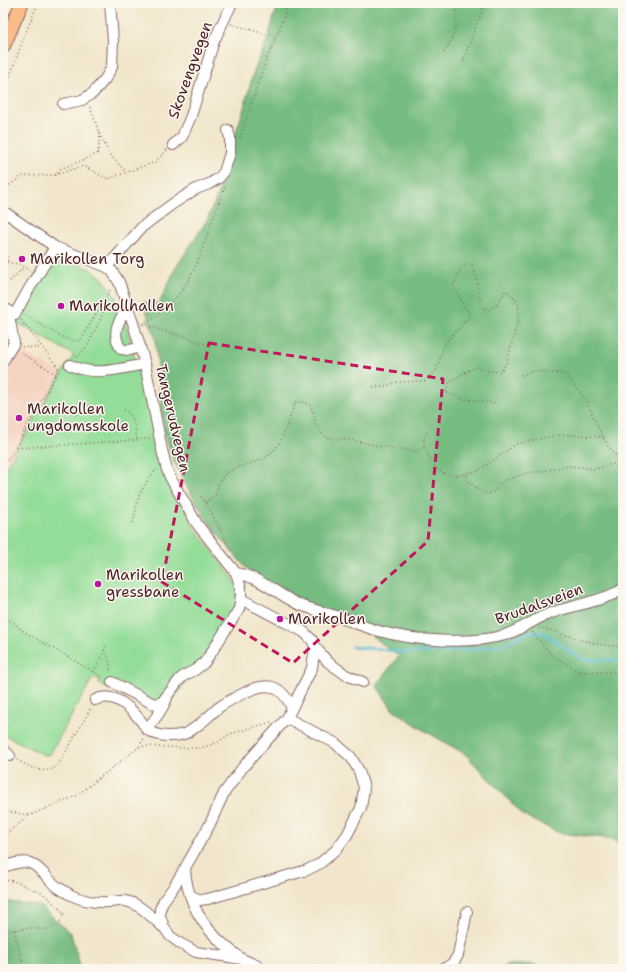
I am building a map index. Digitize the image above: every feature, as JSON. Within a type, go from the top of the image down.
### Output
[{"type":"main road","points":[[3,47],[22,3]]},
{"type":"street","points":[[63,104],[82,100],[94,93],[106,79],[112,66],[110,3]]},
{"type":"street","name":"Skovengvegen","points":[[173,145],[182,137],[191,116],[214,42],[232,3]]},
{"type":"street","points":[[106,267],[142,227],[171,205],[196,189],[219,178],[224,172],[230,153],[230,138],[228,130]]},
{"type":"street","name":"Tangerudvegen","points":[[3,211],[55,247],[106,267],[112,271],[119,282],[128,307],[139,325],[140,346],[165,461],[171,479],[197,524],[236,573]]},
{"type":"street","points":[[3,361],[8,343],[14,343],[13,311],[55,247]]},
{"type":"street","points":[[128,307],[117,327],[117,342],[121,349],[134,350],[140,346]]},
{"type":"street","points":[[70,365],[83,370],[96,372],[145,364]]},
{"type":"street","points":[[110,679],[146,701],[154,704],[159,704],[162,702],[180,679],[200,666],[207,659],[239,609],[241,588],[236,573]]},
{"type":"street","name":"Brudalsveien","points":[[236,573],[253,578],[291,600],[305,606],[379,631],[419,639],[483,639],[505,635],[528,625],[547,614],[596,600],[623,589]]},
{"type":"street","points":[[241,599],[304,632],[312,640],[315,647],[328,662],[346,675],[363,682]]},
{"type":"street","points":[[261,969],[256,965],[242,960],[196,952],[181,944],[170,936],[164,927],[160,916],[160,909],[210,824],[224,793],[243,767],[287,718],[312,668],[315,647]]},
{"type":"street","points":[[95,700],[106,697],[112,698],[122,703],[133,712],[152,733],[172,736],[186,734],[220,707],[253,689],[263,686],[274,688],[283,693],[288,699],[292,708]]},
{"type":"street","points":[[146,728],[156,719],[168,694]]},
{"type":"street","points":[[190,896],[200,900],[208,899],[307,870],[327,858],[335,851],[347,835],[361,808],[364,788],[359,771],[351,757],[335,743],[287,718]]},
{"type":"street","points":[[3,748],[10,756]]},
{"type":"street","points":[[3,867],[18,862],[32,864],[56,886],[71,895],[84,900],[96,902],[125,901],[138,906],[164,927]]},
{"type":"street","points":[[185,868],[190,896],[201,918],[214,935],[242,960]]},
{"type":"street","points":[[444,969],[453,963],[458,955],[467,912]]},
{"type":"path","points":[[3,95],[21,44],[38,3]]},
{"type":"path","points":[[230,153],[236,151],[263,68],[289,3]]},
{"type":"path","points":[[444,53],[456,25],[456,3]]},
{"type":"path","points":[[464,62],[485,3]]},
{"type":"path","points":[[223,23],[258,31],[276,37]]},
{"type":"path","points":[[86,97],[100,135],[110,155],[126,172]]},
{"type":"path","points":[[55,175],[60,169],[98,153],[100,135]]},
{"type":"path","points":[[3,190],[22,176],[55,175],[83,166],[108,178],[155,162],[173,145]]},
{"type":"path","points":[[139,325],[160,314],[179,294],[189,280],[199,258],[227,182]]},
{"type":"path","points":[[7,256],[8,262]]},
{"type":"path","points":[[3,262],[19,264],[30,272],[30,274]]},
{"type":"path","points":[[369,387],[383,387],[397,382],[425,381],[436,370],[445,343],[470,316],[453,286],[461,268],[466,264],[473,265],[479,297],[483,308],[490,309],[498,304],[505,291],[510,293],[519,305],[518,320],[506,364],[500,372],[488,371],[476,367],[449,383],[446,392],[464,399],[495,403]]},
{"type":"path","points":[[10,281],[24,267]]},
{"type":"path","points":[[13,311],[68,340],[78,341],[82,338],[111,288],[119,282]]},
{"type":"path","points":[[3,467],[16,448],[59,369],[70,365],[88,345],[103,314],[103,309],[100,306]]},
{"type":"path","points":[[13,311],[59,369]]},
{"type":"path","points":[[139,325],[183,336],[211,346]]},
{"type":"path","points":[[8,343],[43,348]]},
{"type":"path","points":[[21,353],[56,374]]},
{"type":"path","points":[[521,375],[534,371],[565,374],[587,403],[612,451],[623,461]]},
{"type":"path","points":[[205,502],[217,494],[219,482],[227,472],[268,456],[279,444],[296,401],[309,404],[313,411],[316,425],[324,436],[334,439],[352,440],[378,446],[417,451],[425,446]]},
{"type":"path","points":[[124,410],[131,416],[137,440]]},
{"type":"path","points":[[427,432],[424,438],[425,446],[432,462],[440,472],[447,475],[458,476],[477,471],[516,444],[556,435],[577,435],[604,438]]},
{"type":"path","points":[[16,448],[137,440],[160,437]]},
{"type":"path","points":[[133,523],[142,488],[165,461]]},
{"type":"path","points":[[468,473],[466,479],[476,488],[487,494],[495,491],[501,482],[527,473],[571,466],[594,469],[623,461]]},
{"type":"path","points":[[201,497],[231,552]]},
{"type":"path","points":[[3,616],[16,624],[21,630],[101,676]]},
{"type":"path","points":[[528,625],[588,642],[623,646]]},
{"type":"path","points":[[534,634],[553,656],[580,672],[612,672],[623,674]]},
{"type":"path","points":[[93,672],[102,657],[106,645]]},
{"type":"path","points":[[104,650],[110,664],[110,679]]},
{"type":"path","points":[[10,756],[38,770],[52,769],[58,765],[63,757],[95,700]]},
{"type":"path","points":[[139,747],[200,748],[218,742],[230,734],[287,718]]},
{"type":"path","points":[[3,836],[30,815],[76,796],[139,747],[144,739],[146,728]]},
{"type":"path","points":[[3,811],[30,815]]},
{"type":"path","points":[[3,880],[14,880],[44,894],[64,913],[59,924],[49,929],[31,928],[3,931]]},
{"type":"path","points":[[14,930],[22,961],[22,969]]},
{"type":"highlighted area","points":[[209,343],[443,379],[428,541],[293,663],[162,582]]},
{"type":"shaded area","name":"Marikollen ungdomsskole","points":[[4,343],[62,373],[3,472],[3,344]]},
{"type":"green space","points":[[280,3],[623,3],[623,849],[613,839],[559,833],[523,815],[465,754],[393,710],[376,685],[399,656],[352,621],[320,620],[282,600],[255,577],[239,560],[204,516],[172,457],[164,429],[161,410],[155,337],[143,302],[159,304],[175,269],[207,220],[214,204],[233,147],[253,74]]},
{"type":"green space","points":[[48,252],[92,270],[103,279],[115,296],[122,310],[147,410],[150,410],[159,451],[194,527],[232,577],[237,589],[237,603],[216,638],[161,718],[114,689],[108,689],[98,683],[100,678],[92,679],[50,754],[44,755],[3,734],[3,472],[74,355],[11,319]]},
{"type":"green space","points":[[3,901],[41,906],[71,934],[81,969],[3,969]]},
{"type":"green space","points":[[530,964],[554,969],[504,969],[506,965]]},
{"type":"waterway","points":[[352,647],[407,653],[470,650],[505,644],[528,632],[544,633],[582,660],[623,660]]},
{"type":"place","name":"Marikollen Torg","points":[[22,259]]},
{"type":"place","name":"Marikollhallen","points":[[61,306]]},
{"type":"place","name":"Marikollen ungdomsskole","points":[[19,418]]},
{"type":"place","name":"Marikollen gressbane","points":[[98,584]]},
{"type":"place","name":"Marikollen","points":[[280,619]]}]
